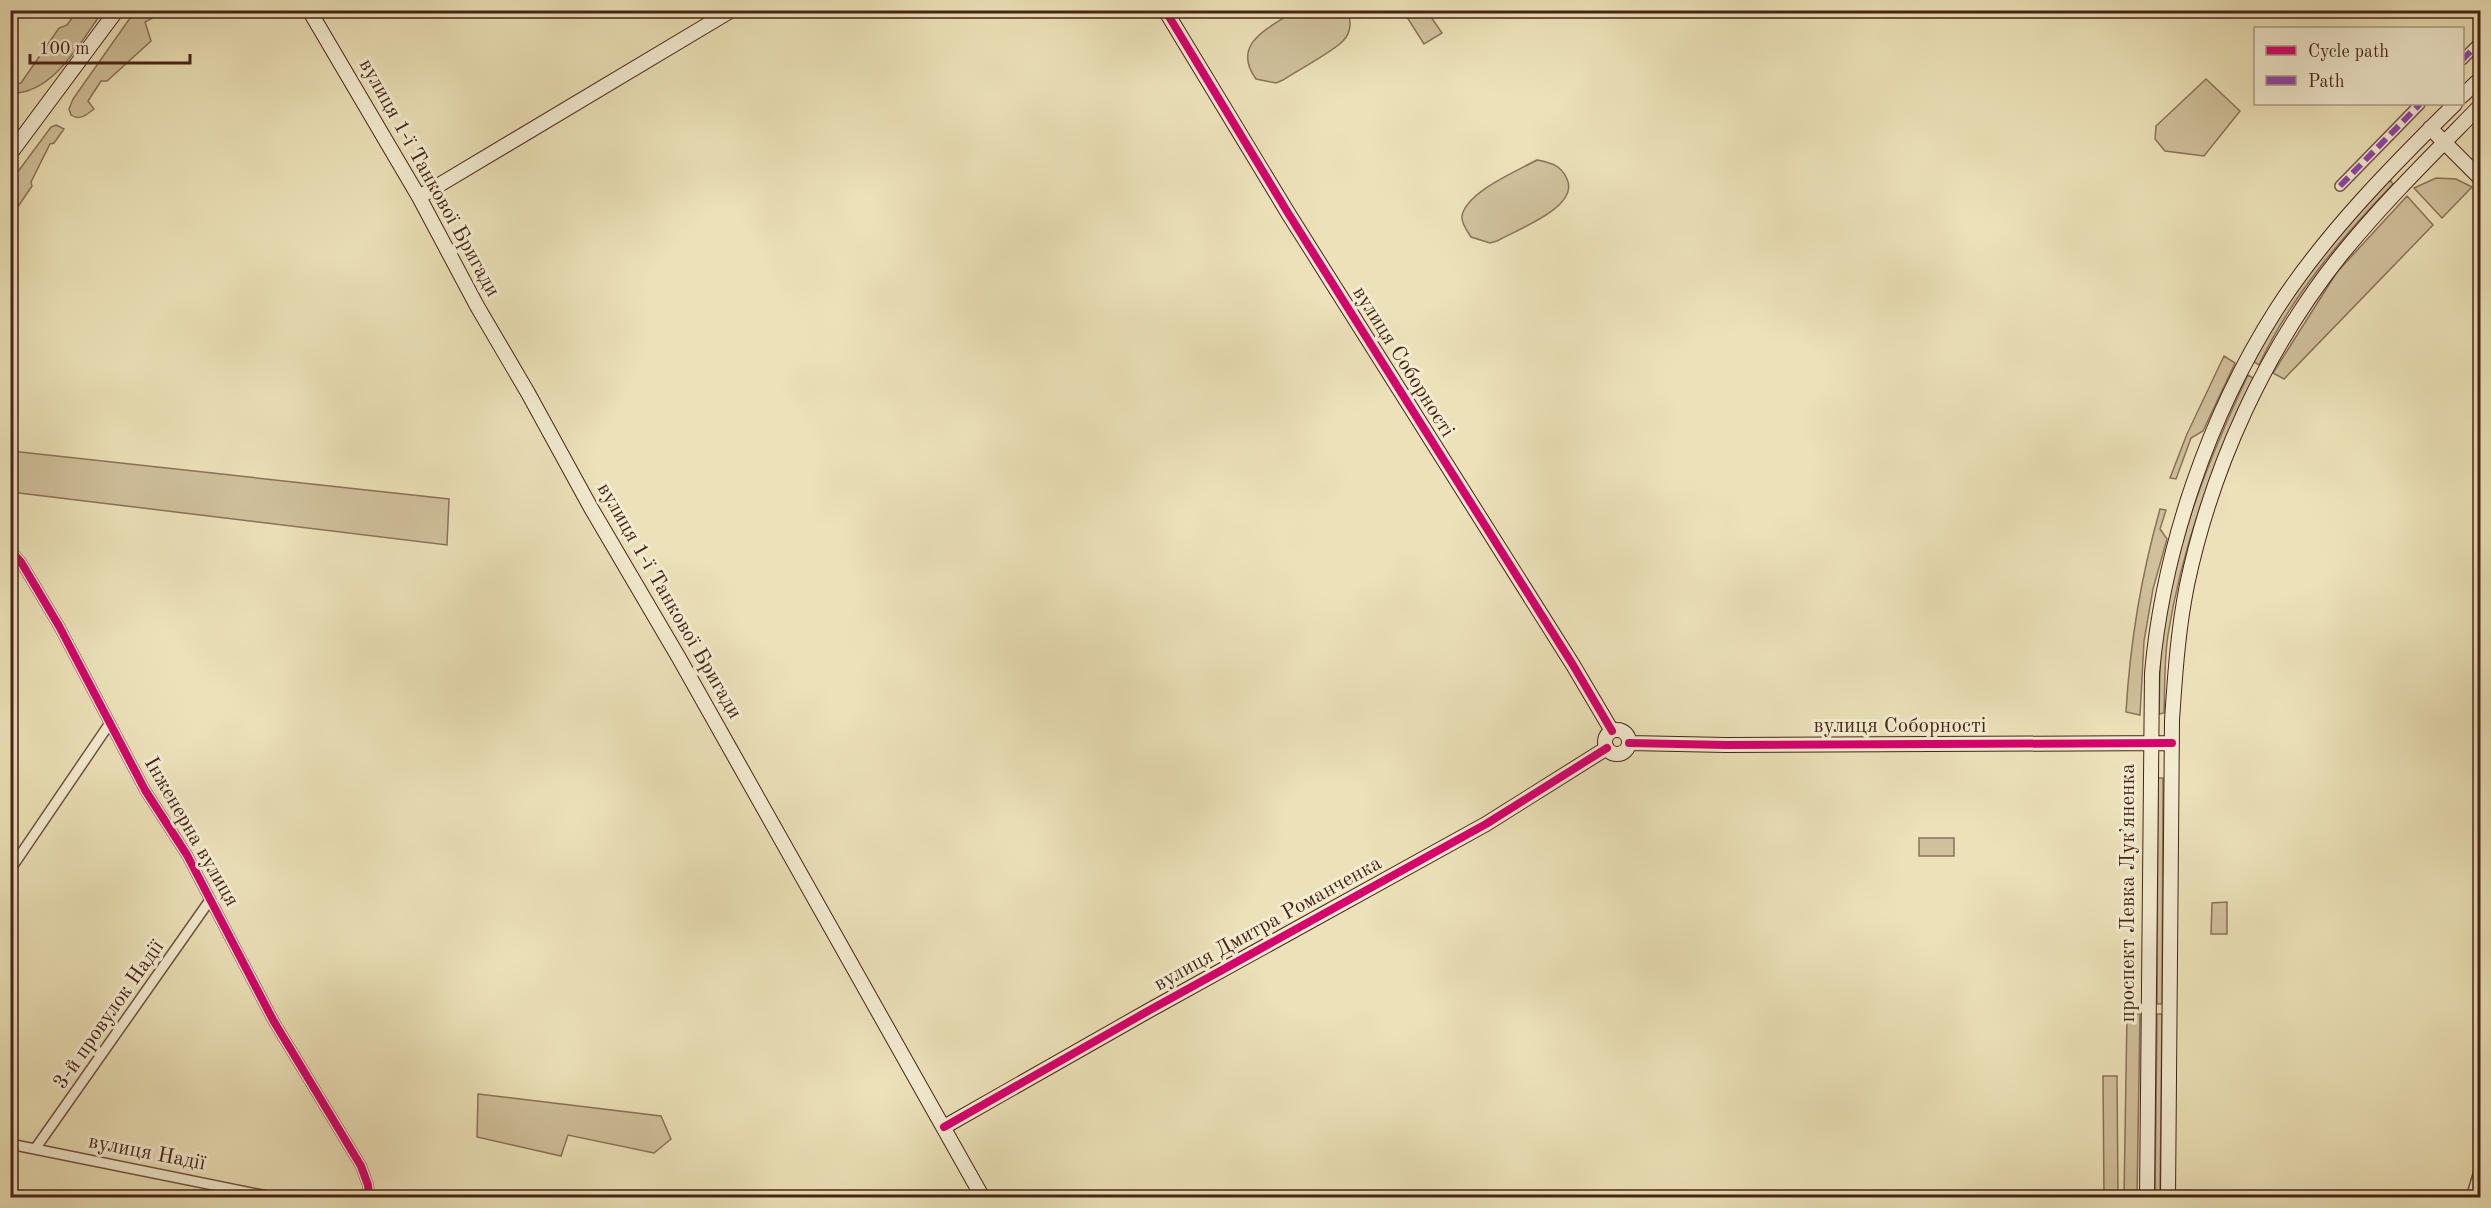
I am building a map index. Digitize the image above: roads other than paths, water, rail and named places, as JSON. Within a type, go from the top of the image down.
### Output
[{"type":"main road","points":[[10,154],[117,10]]},
{"type":"main road","name":"вулиця 1-ї Танкової Бригади","points":[[309,10],[419,197],[477,306],[683,665],[983,1197]]},
{"type":"main road","name":"вулиця 1-ї Танкової Бригади","points":[[315,10],[319,24]]},
{"type":"main road","points":[[419,197],[732,10]]},
{"type":"main road","name":"вулиця Соборності","points":[[1165,10],[1288,213],[1573,665],[1612,731],[1619,730],[1625,733],[1629,743],[1626,750],[1620,754],[1612,753],[1607,748]]},
{"type":"main road","points":[[2464,95],[2481,79]]},
{"type":"main road","name":"проспект Левка Лукʼяненка","points":[[2147,1197],[2150,744],[2156,634],[2165,588],[2190,496],[2222,411],[2245,364],[2277,309],[2305,270],[2354,210],[2454,105]]},
{"type":"main road","name":"проспект Левка Лукʼяненка","points":[[2168,1197],[2172,743],[2177,650],[2187,585],[2210,504],[2244,414],[2284,337],[2323,279],[2363,229],[2481,106]]},
{"type":"main road","points":[[2430,128],[2481,178]]},
{"type":"main road","points":[[1607,748],[1606,737],[1612,731]]},
{"type":"main road","name":"вулиця Соборності","points":[[1629,743],[1726,745],[2172,743]]},
{"type":"main road","name":"вулиця Дмитра Романченка","points":[[944,1127],[1486,824],[1607,748]]},
{"type":"street","points":[[2464,59],[2481,42]]},
{"type":"street","points":[[2340,186],[2406,111],[2418,105]]},
{"type":"street","name":"Інженерна вулиця","points":[[10,550],[21,561],[59,626],[145,790],[187,855],[273,1020],[361,1166],[368,1185],[369,1197]]},
{"type":"street","points":[[10,870],[110,723]]},
{"type":"street","name":"3-й провулок Надії","points":[[35,1149],[210,900]]},
{"type":"street","name":"вулиця Надії","points":[[10,1144],[277,1197]]},
{"type":"street","points":[[2471,1197],[2481,1168]]}]
